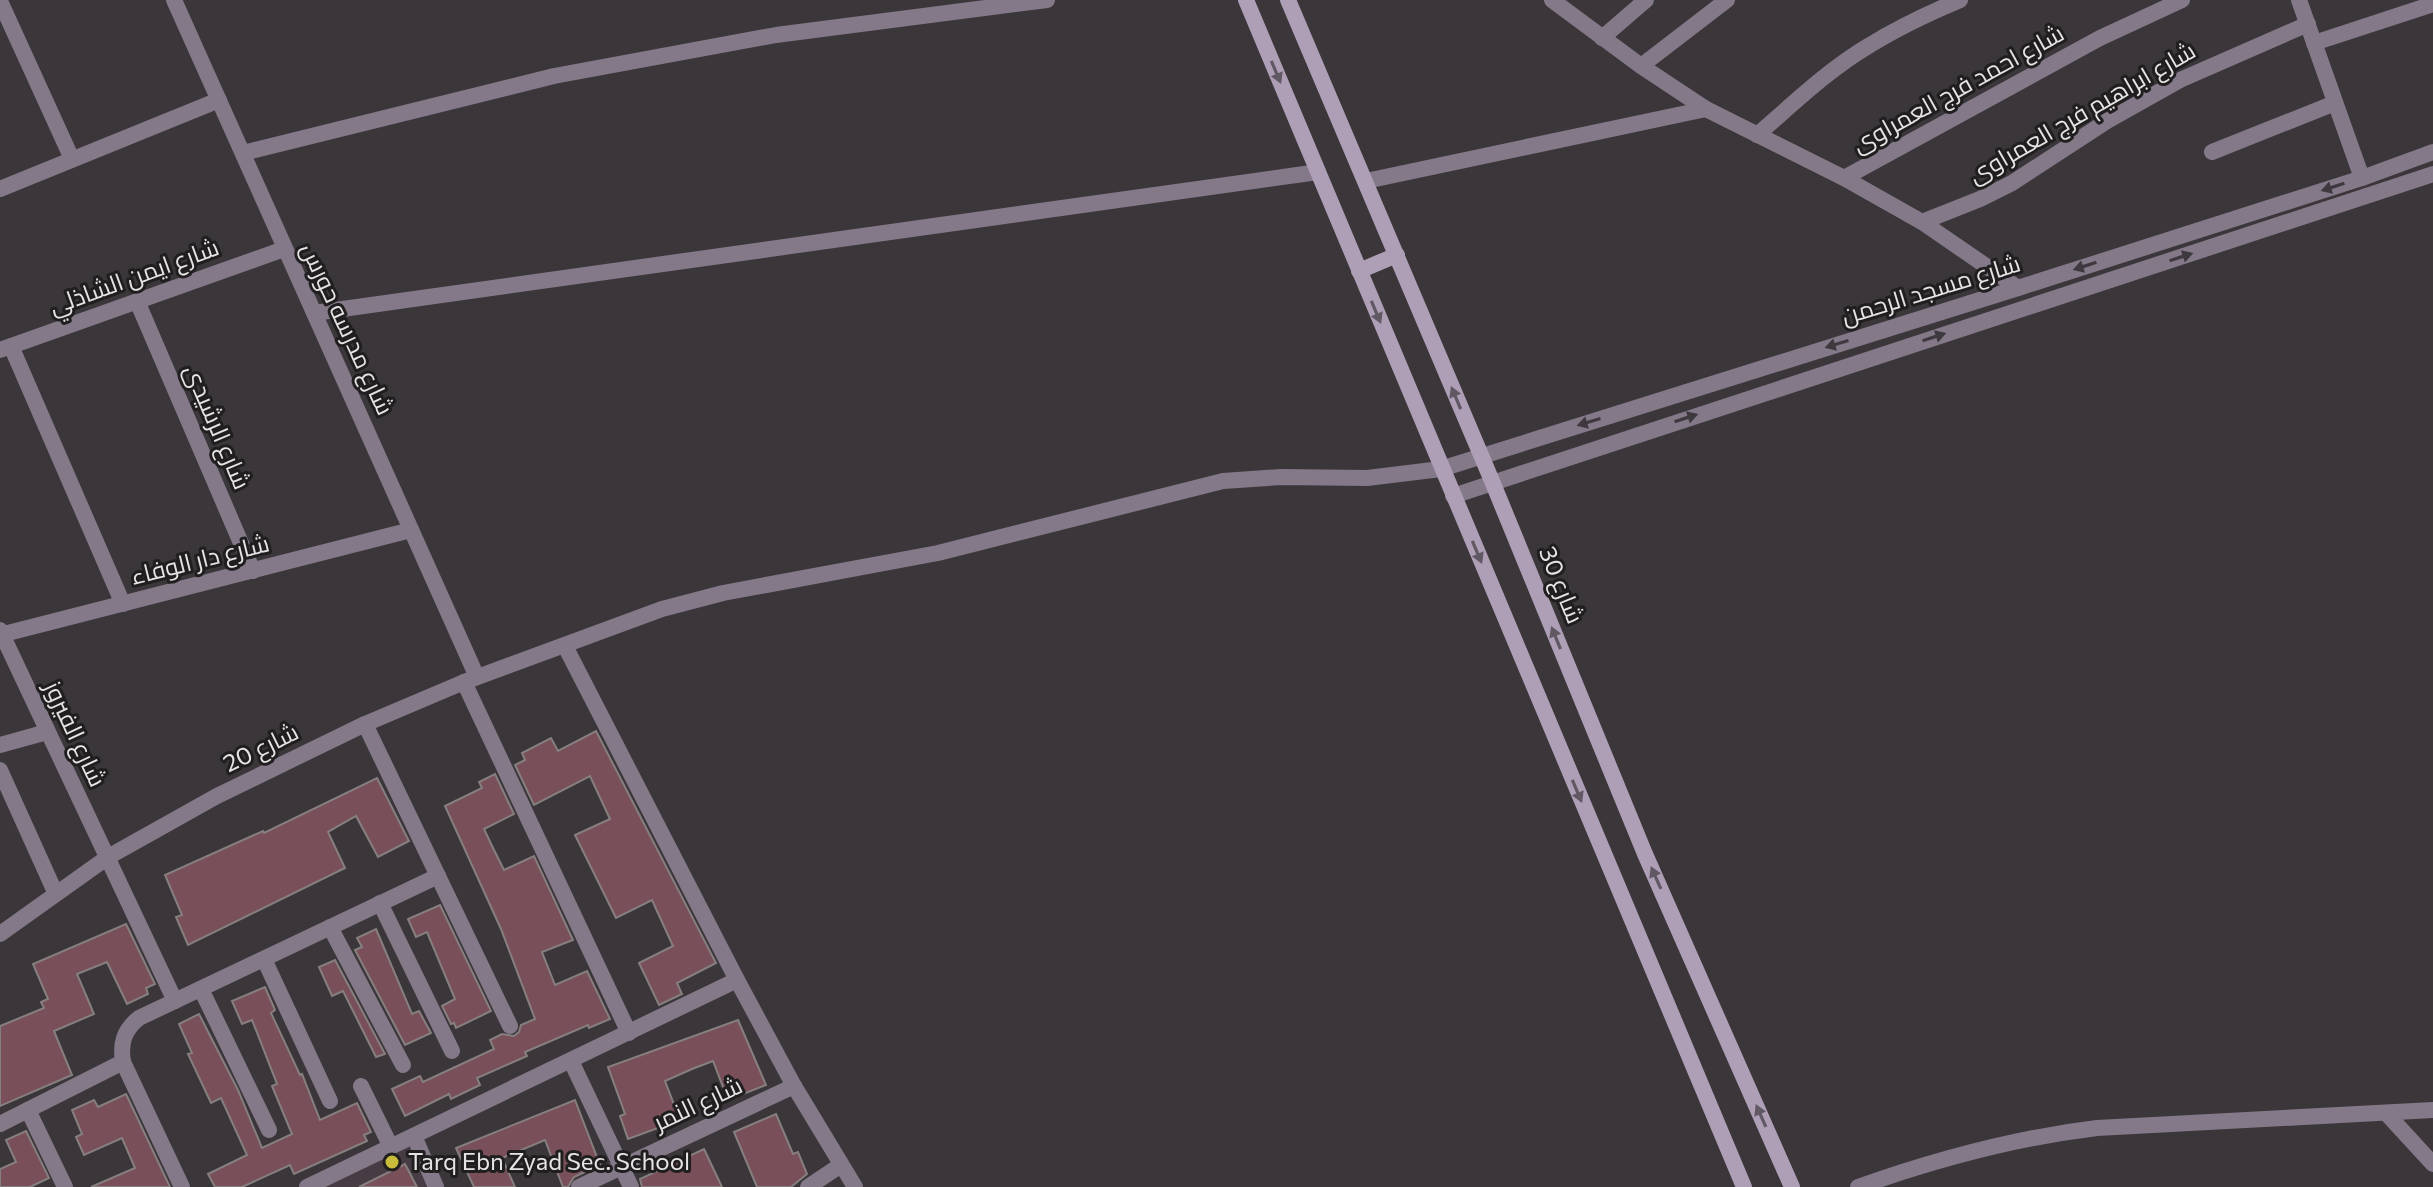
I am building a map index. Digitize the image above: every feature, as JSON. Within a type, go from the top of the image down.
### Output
[{"type":"street","name":"شارع مدرسه حورس","points":[[174,0],[411,530],[471,680],[629,1033]]},
{"type":"street","points":[[243,153],[554,76],[776,35],[1047,0]]},
{"type":"street","points":[[1246,0],[1744,1187]]},
{"type":"street","name":"شارع 30","points":[[1288,0],[1492,481],[1645,854],[1792,1187]]},
{"type":"street","points":[[1552,0],[1641,66],[1706,109],[1844,178],[1922,222],[2018,288]]},
{"type":"street","points":[[1602,38],[1646,0]]},
{"type":"street","points":[[1641,66],[1727,0]]},
{"type":"street","points":[[1757,135],[1826,76],[1867,46],[1912,21],[1960,0]]},
{"type":"street","name":"شارع احمد فرج العمراوى","points":[[1844,178],[2100,38],[2182,0]]},
{"type":"street","points":[[2299,0],[2362,178]]},
{"type":"street","points":[[0,1],[72,159]]},
{"type":"street","points":[[2314,43],[2433,4]]},
{"type":"street","name":"شارع ابراهيم فرج العمراوى","points":[[1922,222],[2012,183],[2107,121],[2180,80],[2308,24]]},
{"type":"street","points":[[0,189],[219,100]]},
{"type":"street","points":[[2212,152],[2335,103]]},
{"type":"street","points":[[1366,181],[1706,109]]},
{"type":"street","name":"شارع مسجد الرحمن","points":[[565,646],[662,609],[723,593],[938,553],[1223,481],[1281,477],[1367,478],[1441,469],[2018,288],[2362,178],[2433,152]]},
{"type":"street","points":[[314,313],[1318,172]]},
{"type":"street","name":"شارع مسجد الرحمن","points":[[1453,496],[2433,174]]},
{"type":"street","name":"شارع ايمن الشاذلي","points":[[5,348],[284,249]]},
{"type":"street","points":[[1359,271],[1397,255]]},
{"type":"street","name":"شارع الرشيدى","points":[[137,301],[253,571]]},
{"type":"street","points":[[5,348],[123,604]]},
{"type":"street","name":"شارع دار الوفاء","points":[[1,633],[411,530]]},
{"type":"street","name":"شارع الفيروز","points":[[1,633],[175,1001]]},
{"type":"street","points":[[565,646],[737,980],[794,1086],[855,1187]]},
{"type":"street","name":"شارع 20","points":[[0,934],[108,857],[217,796],[365,724],[471,680],[565,646]]},
{"type":"street","points":[[365,724],[510,1026]]},
{"type":"street","points":[[0,745],[47,732]]},
{"type":"street","points":[[0,770],[55,892]]},
{"type":"street","points":[[182,1187],[123,1062],[123,1037],[129,1026],[139,1018],[438,876]]},
{"type":"street","points":[[380,903],[452,1051]]},
{"type":"street","points":[[330,927],[403,1065]]},
{"type":"street","points":[[264,959],[330,1101]]},
{"type":"street","points":[[307,1187],[737,980]]},
{"type":"street","points":[[201,989],[269,1130]]},
{"type":"street","points":[[571,1061],[631,1187]]},
{"type":"street","points":[[0,1124],[123,1062]]},
{"type":"street","points":[[361,1086],[391,1147]]},
{"type":"street","name":"شارع النمر","points":[[579,1187],[794,1086]]},
{"type":"street","points":[[28,1110],[65,1187]]},
{"type":"street","points":[[1858,1187],[1959,1154],[2042,1135],[2097,1128],[2433,1110]]},
{"type":"street","points":[[2387,1114],[2433,1164]]},
{"type":"street","points":[[414,1136],[436,1187]]},
{"type":"street","points":[[808,1187],[841,1165]]},
{"type":"shaded area","name":"Tarq Ebn Zyad Sec. School","points":[[413,1137],[435,1187],[310,1187]]},
{"type":"building","points":[[596,731],[716,963],[677,983],[682,994],[659,1005],[639,963],[673,946],[652,900],[616,918],[575,835],[610,819],[590,776],[534,805],[515,765],[525,760],[522,753],[551,738],[558,751]]},
{"type":"building","points":[[495,774],[514,814],[484,829],[504,870],[534,856],[573,940],[542,952],[555,985],[587,971],[610,1019],[525,1052],[527,1056],[477,1078],[480,1085],[451,1099],[449,1094],[405,1116],[392,1089],[420,1076],[423,1082],[494,1049],[490,1040],[502,1034],[514,1036],[521,1025],[535,1019],[501,929],[445,806],[482,788],[479,782]]},
{"type":"building","points":[[377,778],[409,841],[378,857],[356,816],[328,832],[345,868],[188,945],[176,917],[182,915],[165,875],[264,833]]},
{"type":"building","points":[[440,905],[491,1011],[456,1028],[442,1006],[455,999],[427,932],[416,937],[408,919]]},
{"type":"building","points":[[126,924],[155,984],[146,988],[148,994],[127,1004],[107,962],[77,974],[94,1014],[54,1031],[72,1075],[0,1106],[0,1026],[44,1008],[41,1002],[48,999],[33,964]]},
{"type":"building","points":[[376,929],[412,1014],[419,1011],[431,1033],[405,1045],[355,950],[362,947],[357,938]]},
{"type":"building","points":[[335,960],[385,1054],[376,1057],[343,991],[332,996],[319,967]]},
{"type":"building","points":[[265,987],[275,1010],[271,1013],[302,1074],[320,1120],[357,1103],[371,1132],[364,1135],[367,1141],[294,1174],[290,1165],[242,1187],[215,1187],[208,1174],[247,1155],[221,1098],[211,1103],[188,1054],[192,1053],[179,1024],[199,1014],[238,1090],[262,1148],[292,1134],[272,1086],[277,1084],[252,1020],[242,1024],[232,1001]]},
{"type":"building","points":[[738,1020],[766,1085],[728,1100],[713,1061],[692,1069],[665,1081],[680,1120],[628,1139],[620,1116],[625,1114],[608,1067]]},
{"type":"building","points":[[126,1094],[170,1187],[91,1187],[135,1168],[122,1138],[84,1155],[76,1137],[82,1134],[72,1110],[94,1100],[98,1107]]},
{"type":"building","points":[[575,1100],[600,1165],[574,1177],[568,1187],[563,1187],[545,1140],[502,1158],[515,1187],[474,1187],[456,1148]]},
{"type":"building","points":[[776,1114],[793,1154],[798,1152],[807,1174],[791,1187],[757,1187],[734,1132]]},
{"type":"building","points":[[26,1131],[49,1178],[30,1187],[0,1187],[0,1169],[16,1162],[6,1140]]},
{"type":"building","points":[[704,1149],[722,1187],[642,1187],[640,1179]]},
{"type":"building","points":[[405,1164],[417,1187],[359,1187]]},
{"type":"place","name":"Tarq Ebn Zyad Sec. School","points":[[392,1162]]}]
